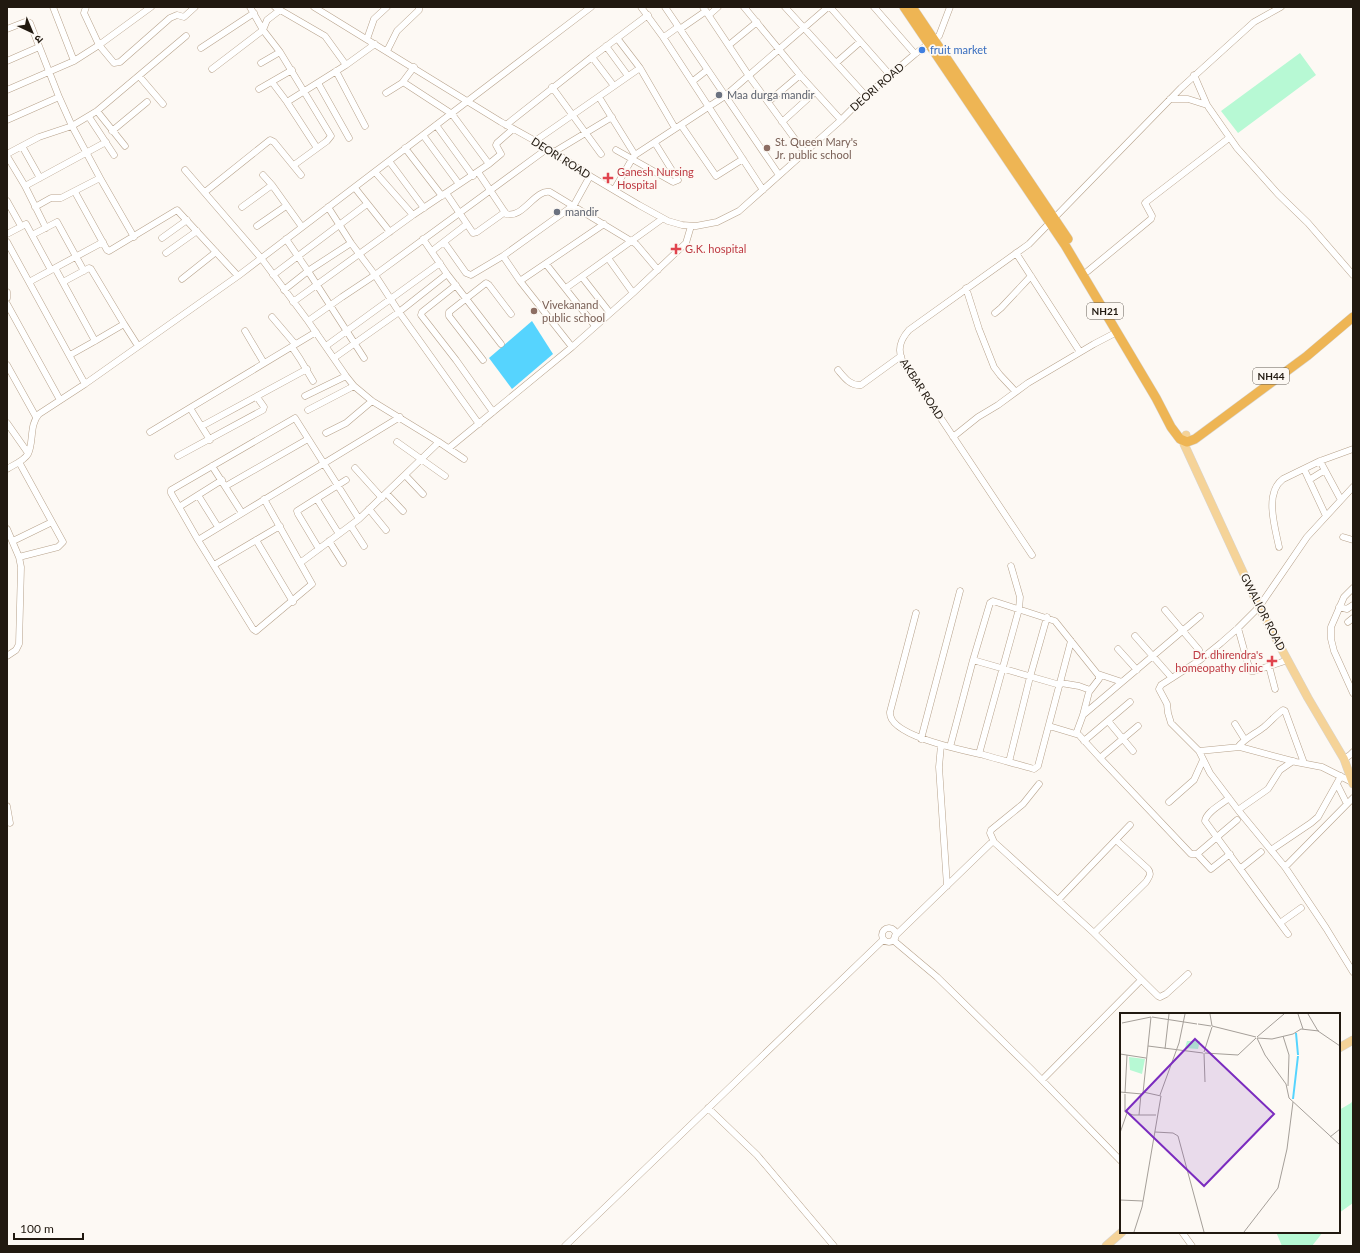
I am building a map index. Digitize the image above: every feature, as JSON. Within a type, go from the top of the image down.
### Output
[{"type":"highway","name":"NH21","points":[[904,7],[931,42],[1088,271],[1158,389],[1175,425],[1185,438]]},
{"type":"highway","name":"NH21","points":[[912,7],[931,42]]},
{"type":"highway","name":"NH21","points":[[1052,220],[1065,245],[1156,398],[1175,434],[1185,438]]},
{"type":"highway","name":"NH44","points":[[1185,438],[1194,434],[1304,352],[1353,311]]},
{"type":"highway","points":[[1185,438],[1191,441],[1195,439],[1234,411],[1307,356],[1353,317]]},
{"type":"main road","name":"GWALIOR ROAD","points":[[1185,438],[1184,444],[1259,607],[1308,698],[1344,759],[1353,783]]},
{"type":"main road","points":[[1340,1047],[1353,1040]]},
{"type":"main road","points":[[1106,1246],[1121,1233]]},
{"type":"street","points":[[53,7],[74,62]]},
{"type":"street","points":[[86,7],[84,12],[99,45],[112,62],[116,64],[170,18],[177,15],[184,16],[195,7]]},
{"type":"street","points":[[250,7],[263,30],[292,70],[331,136],[294,165]]},
{"type":"street","name":"DEORI ROAD","points":[[314,7],[367,38],[513,129],[548,148],[590,176],[662,218],[668,221],[691,226],[717,222],[739,211],[890,75],[941,35],[950,7]]},
{"type":"street","points":[[367,38],[374,19],[387,7]]},
{"type":"street","points":[[387,51],[397,31],[419,10],[419,7]]},
{"type":"street","points":[[36,417],[238,276],[591,7]]},
{"type":"street","points":[[641,7],[664,38],[763,190]]},
{"type":"street","points":[[665,7],[779,175]]},
{"type":"street","points":[[664,38],[706,11],[718,7]]},
{"type":"street","points":[[744,7],[800,75],[841,120]]},
{"type":"street","points":[[785,7],[866,96]]},
{"type":"street","points":[[614,190],[634,157],[678,126],[725,96],[829,7],[890,75]]},
{"type":"street","points":[[874,7],[915,54]]},
{"type":"street","name":"AKBAR ROAD","points":[[1032,554],[953,437],[901,356],[899,349],[900,343],[904,335],[909,330],[1029,244],[1194,75],[1254,22],[1282,7]]},
{"type":"street","points":[[7,90],[74,62],[148,8]]},
{"type":"street","points":[[212,69],[263,30],[267,20],[278,8],[325,36],[346,65]]},
{"type":"street","points":[[706,11],[749,76],[805,153]]},
{"type":"street","points":[[201,48],[254,13]]},
{"type":"street","points":[[506,124],[592,56],[648,15]]},
{"type":"street","points":[[7,29],[25,22],[29,22],[48,72],[72,126],[134,237]]},
{"type":"street","points":[[728,45],[756,22]]},
{"type":"street","points":[[46,228],[25,186],[7,155],[39,137],[72,126],[89,117],[186,36]]},
{"type":"street","points":[[617,38],[640,68],[678,126],[716,176],[743,159]]},
{"type":"street","points":[[836,63],[860,42]]},
{"type":"street","points":[[287,102],[346,65],[375,44]]},
{"type":"street","points":[[606,46],[628,76]]},
{"type":"street","points":[[7,61],[39,47]]},
{"type":"street","points":[[261,63],[280,52]]},
{"type":"street","points":[[592,56],[614,86]]},
{"type":"street","points":[[386,93],[398,87],[414,68]]},
{"type":"street","points":[[535,141],[640,68]]},
{"type":"street","points":[[259,89],[292,70]]},
{"type":"street","points":[[692,81],[707,70]]},
{"type":"street","points":[[336,71],[365,126]]},
{"type":"street","points":[[768,102],[800,75]]},
{"type":"street","points":[[1194,75],[1207,105],[1229,138],[1270,185],[1308,223],[1353,275]]},
{"type":"street","points":[[139,76],[163,104]]},
{"type":"street","points":[[272,82],[317,148]]},
{"type":"street","points":[[403,82],[452,114],[489,164]]},
{"type":"street","points":[[318,83],[349,138]]},
{"type":"street","points":[[552,88],[601,154]]},
{"type":"street","points":[[782,122],[815,92]]},
{"type":"street","points":[[7,120],[59,97]]},
{"type":"street","points":[[599,97],[634,157]]},
{"type":"street","points":[[1170,99],[1188,99],[1207,105]]},
{"type":"street","points":[[112,131],[147,102]]},
{"type":"street","points":[[97,111],[125,146]]},
{"type":"street","points":[[89,117],[114,155]]},
{"type":"street","points":[[554,152],[612,117]]},
{"type":"street","points":[[436,125],[491,191],[505,212],[509,215],[516,214],[544,192],[548,191],[574,205],[632,241],[639,247],[658,270]]},
{"type":"street","points":[[293,302],[413,215],[489,164],[501,154],[496,145],[497,143],[513,129]]},
{"type":"street","points":[[423,135],[460,184]]},
{"type":"street","points":[[1088,271],[1151,219],[1152,216],[1145,203],[1146,202],[1229,138]]},
{"type":"street","points":[[205,192],[270,140],[274,142],[301,174]]},
{"type":"street","points":[[25,186],[106,142]]},
{"type":"street","points":[[616,150],[634,157],[673,182],[678,180],[655,142]]},
{"type":"street","points":[[22,146],[40,178]]},
{"type":"street","points":[[405,148],[444,194],[471,231],[475,233],[505,212]]},
{"type":"street","points":[[308,321],[375,275],[548,148]]},
{"type":"street","points":[[389,161],[424,208]]},
{"type":"street","points":[[185,170],[261,258],[354,386],[372,401],[400,417],[464,459]]},
{"type":"street","points":[[375,172],[413,215]]},
{"type":"street","points":[[263,175],[272,185],[302,227]]},
{"type":"street","points":[[444,242],[468,274],[471,275],[503,256],[574,205],[590,176]]},
{"type":"street","points":[[35,207],[51,198],[61,198],[75,192],[100,178]]},
{"type":"street","points":[[242,207],[272,185]]},
{"type":"street","points":[[355,188],[390,232]]},
{"type":"street","points":[[75,192],[107,250],[111,251],[178,210],[238,276]]},
{"type":"street","points":[[273,274],[367,204]]},
{"type":"street","points":[[8,206],[21,226]]},
{"type":"street","points":[[257,226],[286,206]]},
{"type":"street","points":[[328,207],[399,312],[479,424]]},
{"type":"street","points":[[566,288],[662,218]]},
{"type":"street","points":[[162,238],[187,220]]},
{"type":"street","points":[[32,235],[57,222],[84,271]]},
{"type":"street","points":[[7,234],[26,224],[53,269],[63,282],[95,341]]},
{"type":"street","points":[[432,251],[467,224]]},
{"type":"street","points":[[520,281],[604,224]]},
{"type":"street","points":[[449,448],[572,347],[633,293],[686,243],[691,226]]},
{"type":"street","points":[[166,253],[197,231]]},
{"type":"street","points":[[286,239],[364,358]]},
{"type":"street","points":[[423,239],[447,274],[501,344]]},
{"type":"street","points":[[7,242],[85,384]]},
{"type":"street","points":[[29,282],[103,242]]},
{"type":"street","points":[[284,290],[308,271],[351,243]]},
{"type":"street","points":[[182,279],[216,252]]},
{"type":"street","points":[[1016,253],[1080,352]]},
{"type":"street","points":[[503,256],[520,281],[572,347]]},
{"type":"street","points":[[608,258],[633,293]]},
{"type":"street","points":[[326,346],[440,263]]},
{"type":"street","points":[[546,264],[595,326]]},
{"type":"street","points":[[63,282],[89,268],[91,269],[138,346]]},
{"type":"street","points":[[334,358],[399,312],[447,274]]},
{"type":"street","points":[[995,313],[1031,276]]},
{"type":"street","points":[[582,277],[610,313]]},
{"type":"street","points":[[483,360],[448,314],[450,310],[485,284],[488,284],[512,314]]},
{"type":"street","points":[[456,285],[422,312],[421,315],[456,360],[493,412]]},
{"type":"street","points":[[966,288],[979,329],[994,367],[1000,376],[1015,391]]},
{"type":"street","points":[[7,292],[7,298]]},
{"type":"street","points":[[7,304],[60,400]]},
{"type":"street","points":[[272,316],[294,345],[313,381]]},
{"type":"street","points":[[70,355],[124,324]]},
{"type":"street","points":[[245,331],[264,363]]},
{"type":"street","points":[[150,432],[316,332]]},
{"type":"street","points":[[953,437],[1015,391],[1080,352],[1117,332]]},
{"type":"street","points":[[838,370],[847,380],[855,386],[859,386],[901,356]]},
{"type":"street","points":[[7,365],[36,417],[28,453],[19,462],[7,469]]},
{"type":"street","points":[[202,426],[306,369]]},
{"type":"street","points":[[305,396],[346,376]]},
{"type":"street","points":[[308,410],[354,386]]},
{"type":"street","points":[[178,456],[263,410],[264,407],[257,397]]},
{"type":"street","points":[[326,433],[346,423],[372,401]]},
{"type":"street","points":[[190,408],[210,440]]},
{"type":"street","points":[[198,540],[400,417]]},
{"type":"street","points":[[264,499],[312,584],[258,631],[255,630],[198,540],[171,490],[295,418],[359,519]]},
{"type":"street","points":[[7,423],[28,453]]},
{"type":"street","points":[[226,486],[308,439]]},
{"type":"street","points":[[397,442],[445,476]]},
{"type":"street","points":[[300,563],[351,526],[439,442]]},
{"type":"street","points":[[1279,546],[1271,506],[1277,486],[1283,479],[1320,461],[1353,449]]},
{"type":"street","points":[[1320,461],[1341,500]]},
{"type":"street","points":[[19,462],[63,541],[58,547],[20,557]]},
{"type":"street","points":[[212,466],[242,513]]},
{"type":"street","points":[[355,468],[403,512]]},
{"type":"street","points":[[1304,469],[1326,516]]},
{"type":"street","points":[[1309,480],[1325,470]]},
{"type":"street","points":[[405,475],[423,494]]},
{"type":"street","points":[[180,508],[222,480]]},
{"type":"street","points":[[319,549],[297,512],[346,480]]},
{"type":"street","points":[[1353,487],[1307,537],[1259,607],[1238,628],[1200,660],[1161,685],[1159,689],[1167,704],[1170,720],[1199,751],[1210,773],[1285,867],[1326,928],[1353,972]]},
{"type":"street","points":[[198,495],[218,528]]},
{"type":"street","points":[[317,499],[339,534]]},
{"type":"street","points":[[369,509],[386,530]]},
{"type":"street","points":[[13,541],[52,522]]},
{"type":"street","points":[[214,565],[280,526]]},
{"type":"street","points":[[351,526],[364,546]]},
{"type":"street","points":[[7,529],[20,557],[21,578],[19,644],[16,650],[7,656]]},
{"type":"street","points":[[1343,537],[1353,540]]},
{"type":"street","points":[[256,540],[293,602]]},
{"type":"street","points":[[329,541],[343,563]]},
{"type":"street","points":[[979,754],[1019,610],[1020,597],[1011,566]]},
{"type":"street","points":[[1353,588],[1344,597],[1332,624],[1332,644],[1353,693]]},
{"type":"street","points":[[921,739],[960,591]]},
{"type":"street","points":[[950,748],[973,660],[990,603],[995,601],[1019,610],[1047,617],[1057,622],[1098,674],[1122,682]]},
{"type":"street","points":[[1339,607],[1347,609],[1353,605]]},
{"type":"street","points":[[1165,610],[1199,650]]},
{"type":"street","points":[[916,613],[890,716],[892,721],[901,728],[921,739],[950,748],[979,754],[1034,769],[1038,767],[1071,641]]},
{"type":"street","points":[[1083,716],[1200,616]]},
{"type":"street","points":[[1009,762],[1030,677],[1047,617]]},
{"type":"street","points":[[1238,628],[1249,669],[1254,671],[1288,660]]},
{"type":"street","points":[[1135,636],[1172,678]]},
{"type":"street","points":[[1118,649],[1137,670]]},
{"type":"street","points":[[973,660],[1030,677],[1090,690]]},
{"type":"street","points":[[1269,666],[1275,689]]},
{"type":"street","points":[[1076,734],[1083,716],[1090,690],[1099,679],[1098,674]]},
{"type":"street","points":[[1084,741],[1130,702]]},
{"type":"street","points":[[1238,747],[1284,710],[1304,763]]},
{"type":"street","points":[[1108,721],[1133,751]]},
{"type":"street","points":[[1235,724],[1245,740]]},
{"type":"street","points":[[1049,726],[1076,734],[1084,741],[1189,852],[1194,855],[1196,854],[1211,869],[1230,854]]},
{"type":"street","points":[[1100,758],[1138,726]]},
{"type":"street","points":[[941,745],[939,768],[947,886]]},
{"type":"street","points":[[1199,751],[1238,747],[1322,767],[1353,783]]},
{"type":"street","points":[[1344,759],[1353,752]]},
{"type":"street","points":[[1169,802],[1195,779],[1203,760]]},
{"type":"street","points":[[1238,810],[1268,789],[1280,770],[1292,761]]},
{"type":"street","points":[[1271,850],[1315,820],[1320,814],[1341,776]]},
{"type":"street","points":[[1039,784],[1023,804],[991,830],[990,833],[994,842],[1094,933],[1160,997],[1166,994],[1188,974]]},
{"type":"street","points":[[1337,784],[1347,804]]},
{"type":"street","points":[[1229,798],[1210,813],[1205,819],[1288,934]]},
{"type":"street","points":[[1285,867],[1353,798]]},
{"type":"street","points":[[7,806],[10,823]]},
{"type":"street","points":[[1196,854],[1237,820]]},
{"type":"street","points":[[1058,900],[1130,826]]},
{"type":"street","points":[[1094,933],[1146,882],[1150,874],[1148,869],[1116,840]]},
{"type":"street","points":[[884,940],[887,942],[894,938],[991,843],[994,842]]},
{"type":"street","points":[[1241,868],[1261,852]]},
{"type":"street","points":[[1280,923],[1301,908]]},
{"type":"street","points":[[884,940],[882,933],[887,929],[893,930],[894,938],[937,977],[1042,1080],[1120,1160]]},
{"type":"street","points":[[565,1246],[884,940]]},
{"type":"street","points":[[1042,1080],[1141,980]]},
{"type":"street","points":[[708,1108],[757,1155],[834,1246]]},
{"type":"street","points":[[1183,1233],[1192,1246]]},
{"type":"green space","points":[[1300,53],[1316,75],[1238,133],[1221,111]]},
{"type":"green space","points":[[1353,1100],[1353,1203],[1340,1212],[1340,1109],[1351,1103]]},
{"type":"green space","points":[[1276,1233],[1322,1233],[1312,1246],[1282,1246]]},
{"type":"water","points":[[532,321],[553,354],[512,389],[489,358]]},
{"type":"place","name":"fruit market","points":[[922,50]]},
{"type":"place","name":"Maa durga mandir","points":[[719,95]]},
{"type":"place","name":"St. Queen Mary's Jr. public school","points":[[767,148]]},
{"type":"place","name":"Ganesh Nursing Hospital","points":[[608,178]]},
{"type":"place","name":"mandir","points":[[557,212]]},
{"type":"place","name":"G.K. hospital","points":[[676,249]]},
{"type":"place","name":"Vivekanand public school","points":[[534,311]]},
{"type":"place","name":"Dr. dhirendra's homeopathy clinic","points":[[1272,661]]}]
